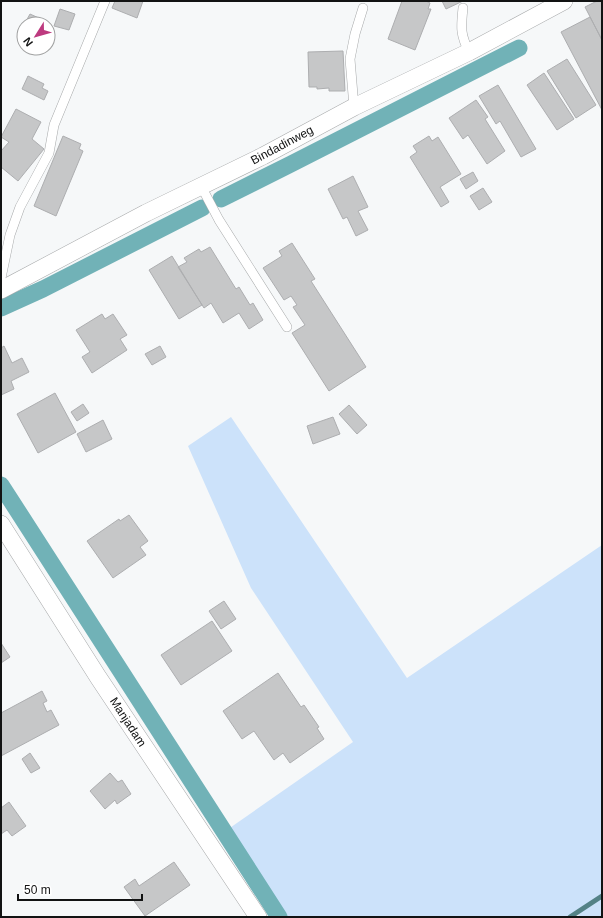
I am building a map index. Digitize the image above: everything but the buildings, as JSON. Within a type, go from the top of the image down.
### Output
[{"type":"street","name":"Bindadinweg","points":[[1,290],[146,214],[263,156],[354,107],[469,52],[564,1]]},
{"type":"street","name":"Manjadam","points":[[1,524],[98,677],[258,917]]},
{"type":"lane","points":[[1,278],[10,235],[20,207],[49,153],[54,126],[105,1]]},
{"type":"lane","points":[[354,107],[350,59],[355,34],[363,8]]},
{"type":"lane","points":[[463,8],[461,25],[462,39],[469,52]]},
{"type":"lane","points":[[201,186],[218,220],[287,327]]},
{"type":"shaded area","points":[[231,417],[407,678],[602,545],[602,917],[580,917],[577,913],[570,917],[279,917],[224,832],[353,742],[251,588],[188,446]]},
{"type":"waterway","points":[[221,199],[519,48]]},
{"type":"waterway","points":[[1,308],[43,289],[202,208]]},
{"type":"waterway","points":[[1,485],[279,917]]},
{"type":"waterway","points":[[570,917],[602,896]]}]
